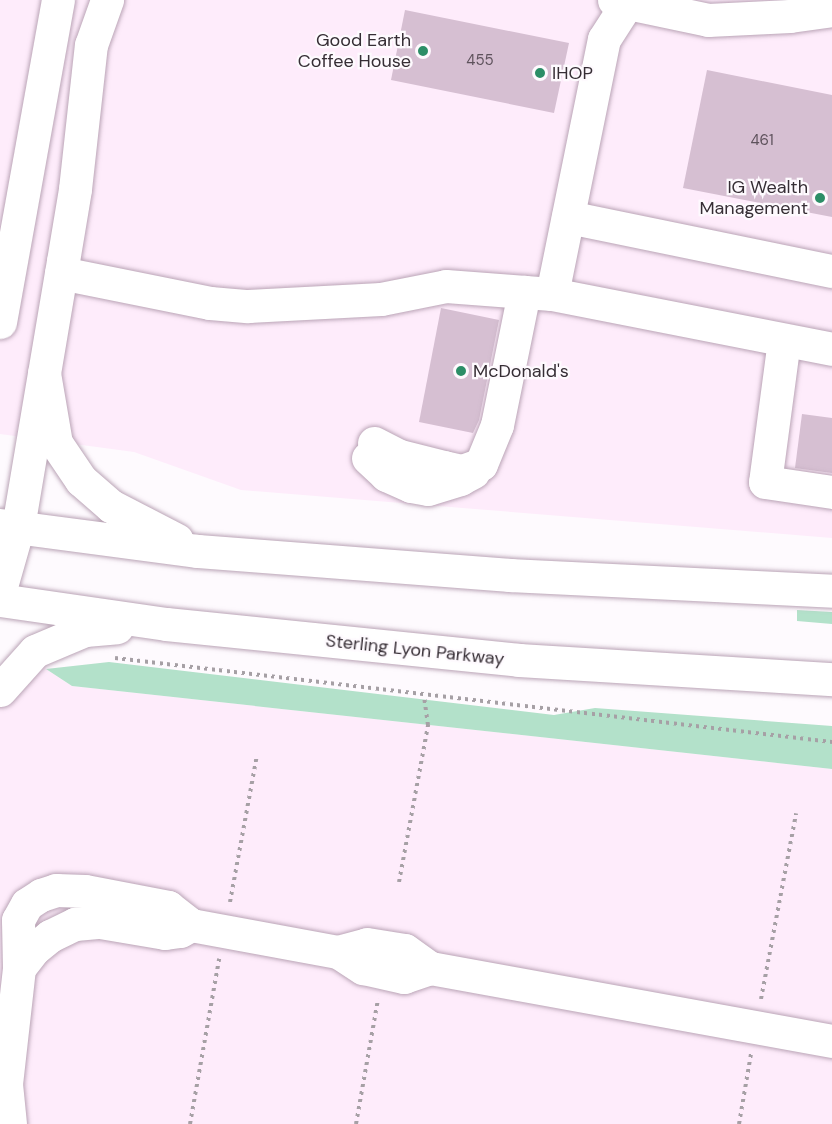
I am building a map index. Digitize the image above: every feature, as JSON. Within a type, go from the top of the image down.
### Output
[{"type":"main road","points":[[0,322],[58,0]]},
{"type":"main road","points":[[0,590],[9,526],[44,373],[61,273],[75,189],[91,45],[107,0]]},
{"type":"main road","points":[[590,0],[604,39]]},
{"type":"main road","points":[[753,0],[790,16]]},
{"type":"main road","points":[[371,451],[462,471],[482,464],[497,425],[538,293],[568,217],[604,39],[624,1],[708,20],[790,16],[832,10]]},
{"type":"main road","points":[[568,217],[832,272]]},
{"type":"main road","points":[[61,273],[210,303],[248,306],[277,307],[381,299],[446,286],[538,293],[832,349]]},
{"type":"main road","points":[[784,340],[765,482],[832,492]]},
{"type":"main road","points":[[44,373],[56,443],[81,480],[111,506],[198,551]]},
{"type":"main road","points":[[9,526],[198,551],[510,575],[832,591]]},
{"type":"main road","name":"Sterling Lyon Parkway","points":[[0,600],[166,624],[519,660],[832,679]]},
{"type":"main road","points":[[0,690],[35,651],[85,630],[166,624]]},
{"type":"main road","points":[[10,1124],[6,1084],[7,1060],[19,968],[17,945],[21,912],[33,899],[56,890],[84,891],[168,907],[191,925],[338,952],[367,944],[405,950],[430,968],[832,1041]]},
{"type":"path","points":[[113,658],[832,742]]},
{"type":"path","points":[[399,882],[428,724],[424,695]]},
{"type":"path","points":[[739,1124],[796,813]]},
{"type":"path","points":[[356,1124],[378,997]]},
{"type":"shaded area","points":[[0,0],[832,0],[832,538],[241,490],[134,452],[0,434]]},
{"type":"shaded area","points":[[35,651],[46,669],[72,686],[832,769],[832,1124],[0,1124],[0,690]]},
{"type":"green space","points":[[797,610],[832,612],[832,624],[797,621]]},
{"type":"green space","points":[[109,662],[554,715],[595,708],[832,726],[832,769],[72,686],[46,669]]},
{"type":"building","points":[[405,10],[569,43],[554,113],[391,80]]},
{"type":"building","points":[[707,70],[832,95],[832,217],[683,188]]},
{"type":"building","name":"McDonald's","points":[[441,308],[499,320],[479,420],[473,433],[419,422]]},
{"type":"building","points":[[802,414],[832,418],[832,473],[795,468]]},
{"type":"place","name":"Good Earth Coffee House","points":[[423,51]]},
{"type":"place","name":"IHOP","points":[[540,73]]},
{"type":"place","name":"IG Wealth Management","points":[[820,198]]},
{"type":"place","name":"McDonald's","points":[[461,371]]}]
